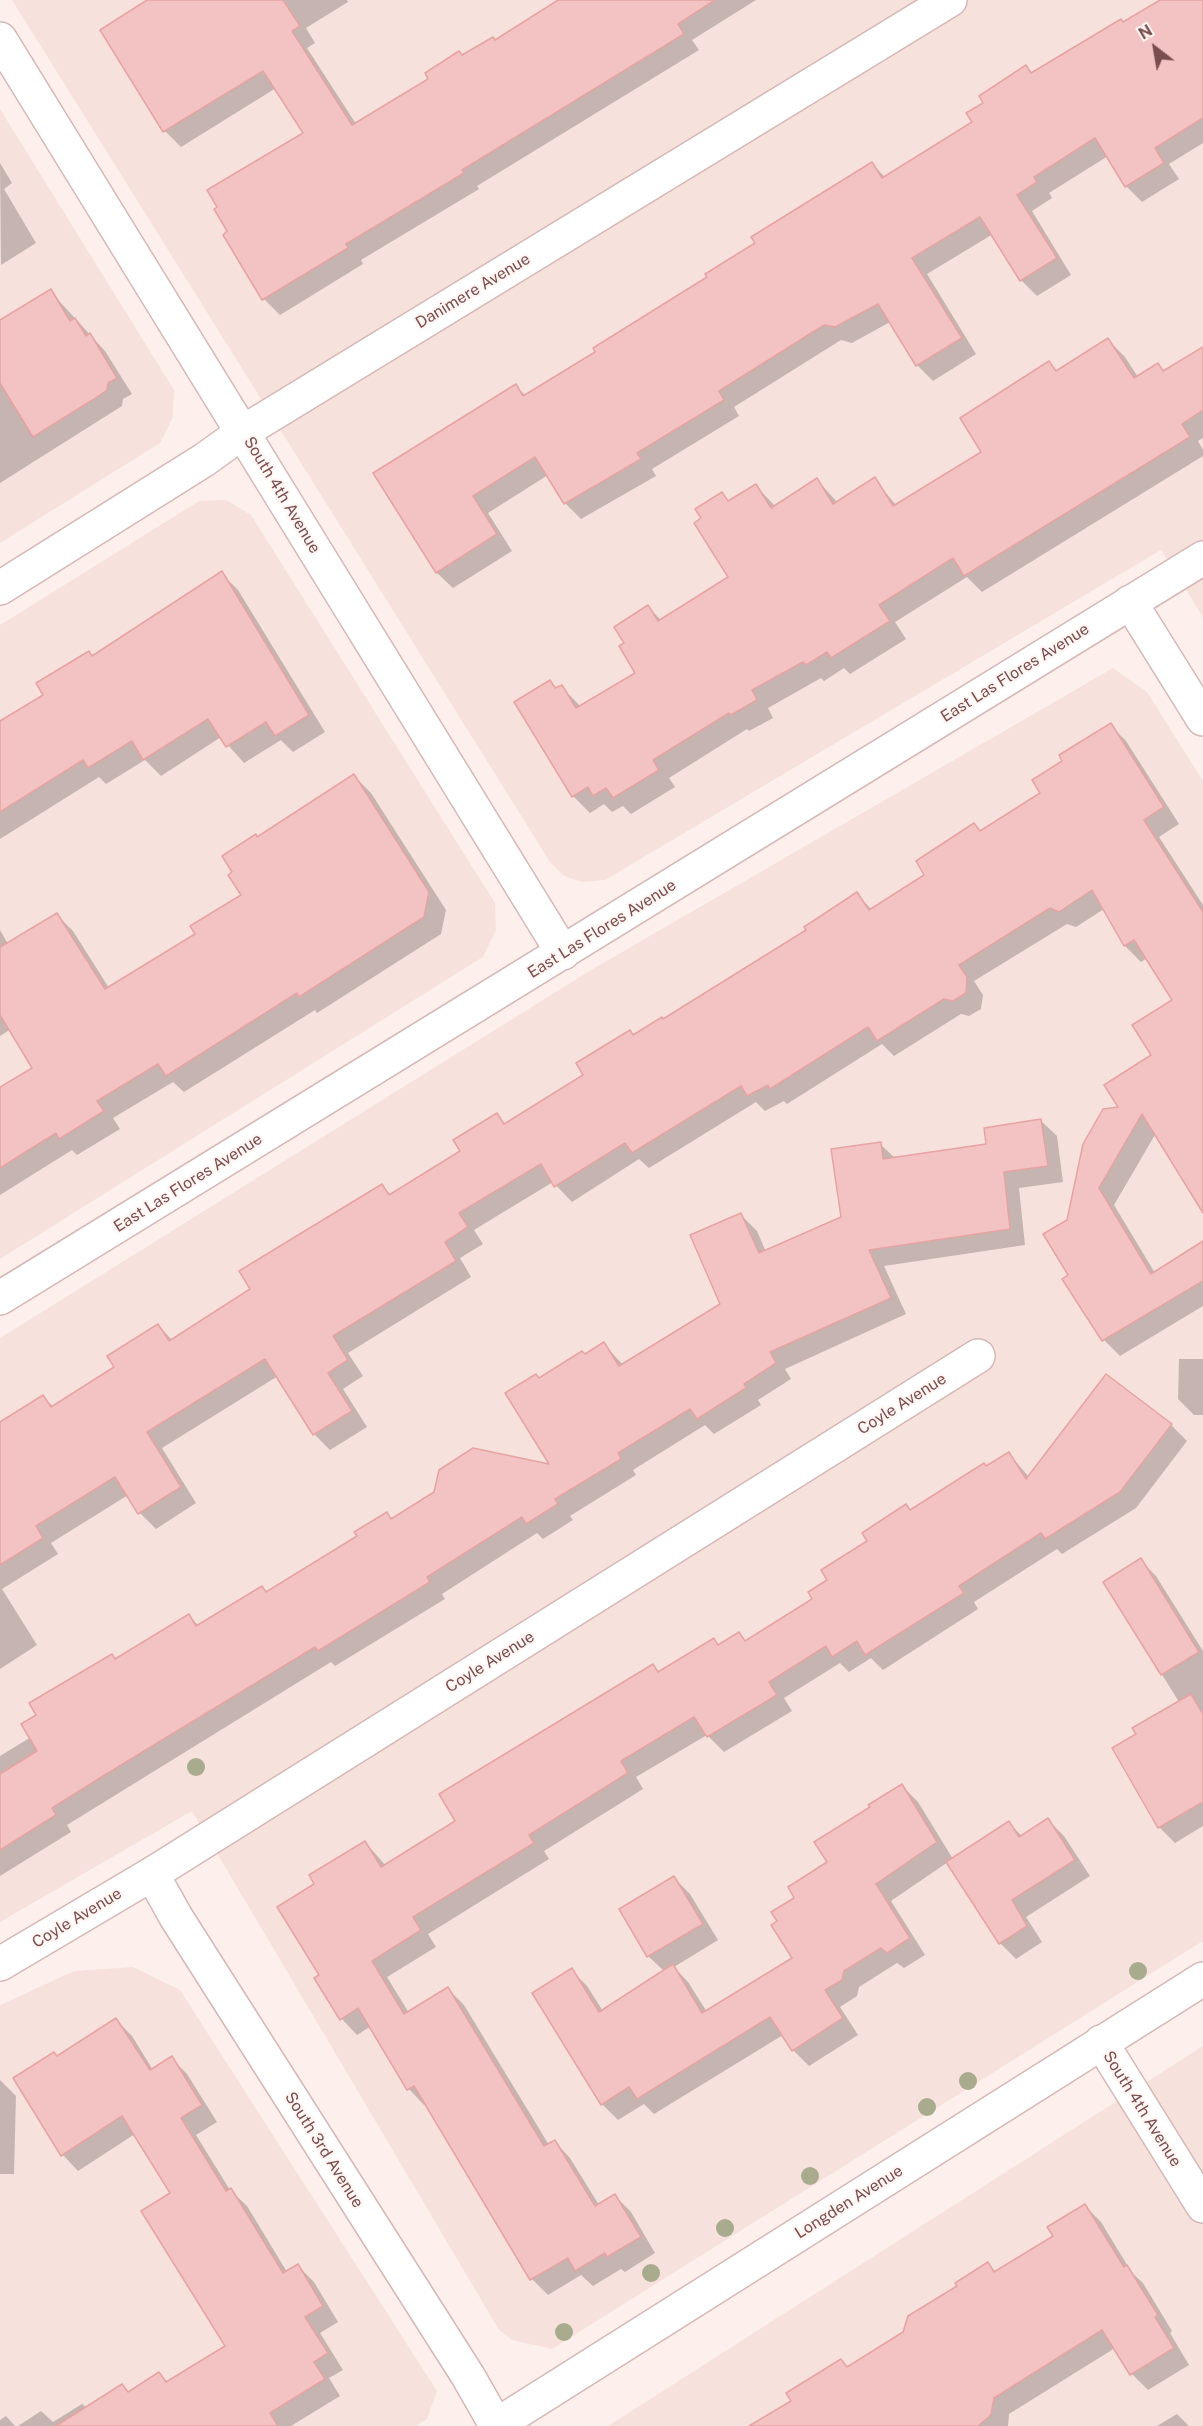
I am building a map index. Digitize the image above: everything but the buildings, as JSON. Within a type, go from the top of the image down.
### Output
[{"type":"street","name":"Danimere Avenue","points":[[0,588],[204,460],[243,432],[950,0]]},
{"type":"street","name":"South 4th Avenue","points":[[0,39],[562,953]]},
{"type":"street","name":"East Las Flores Avenue","points":[[0,1298],[1203,558]]},
{"type":"street","points":[[1130,602],[1203,719]]},
{"type":"street","name":"Coyle Avenue","points":[[0,1964],[152,1874],[978,1356]]},
{"type":"street","name":"South 3rd Avenue","points":[[152,1874],[176,1917],[461,2366],[496,2426]]},
{"type":"street","name":"Longden Avenue","points":[[496,2426],[1203,1979]]},
{"type":"street","name":"South 4th Avenue","points":[[1101,2042],[1203,2206]]},
{"type":"shaded area","points":[[12,0],[1203,0],[1203,617],[1161,550],[605,880],[582,882],[564,876],[550,862]]},
{"type":"shaded area","points":[[0,109],[174,390],[173,417],[160,443],[0,543]]},
{"type":"shaded area","points":[[226,500],[251,515],[495,903],[496,930],[483,957],[0,1259],[0,625],[199,501]]},
{"type":"shaded area","points":[[1113,668],[1147,692],[1203,781],[1203,1941],[552,2349],[512,2340],[499,2330],[192,1811],[0,1922],[0,1338],[591,970]]},
{"type":"shaded area","points":[[133,1967],[180,1990],[437,2391],[427,2419],[416,2426],[0,2426],[0,2005],[74,1971]]},
{"type":"shaded area","points":[[1203,2046],[1203,2426],[608,2426]]}]
